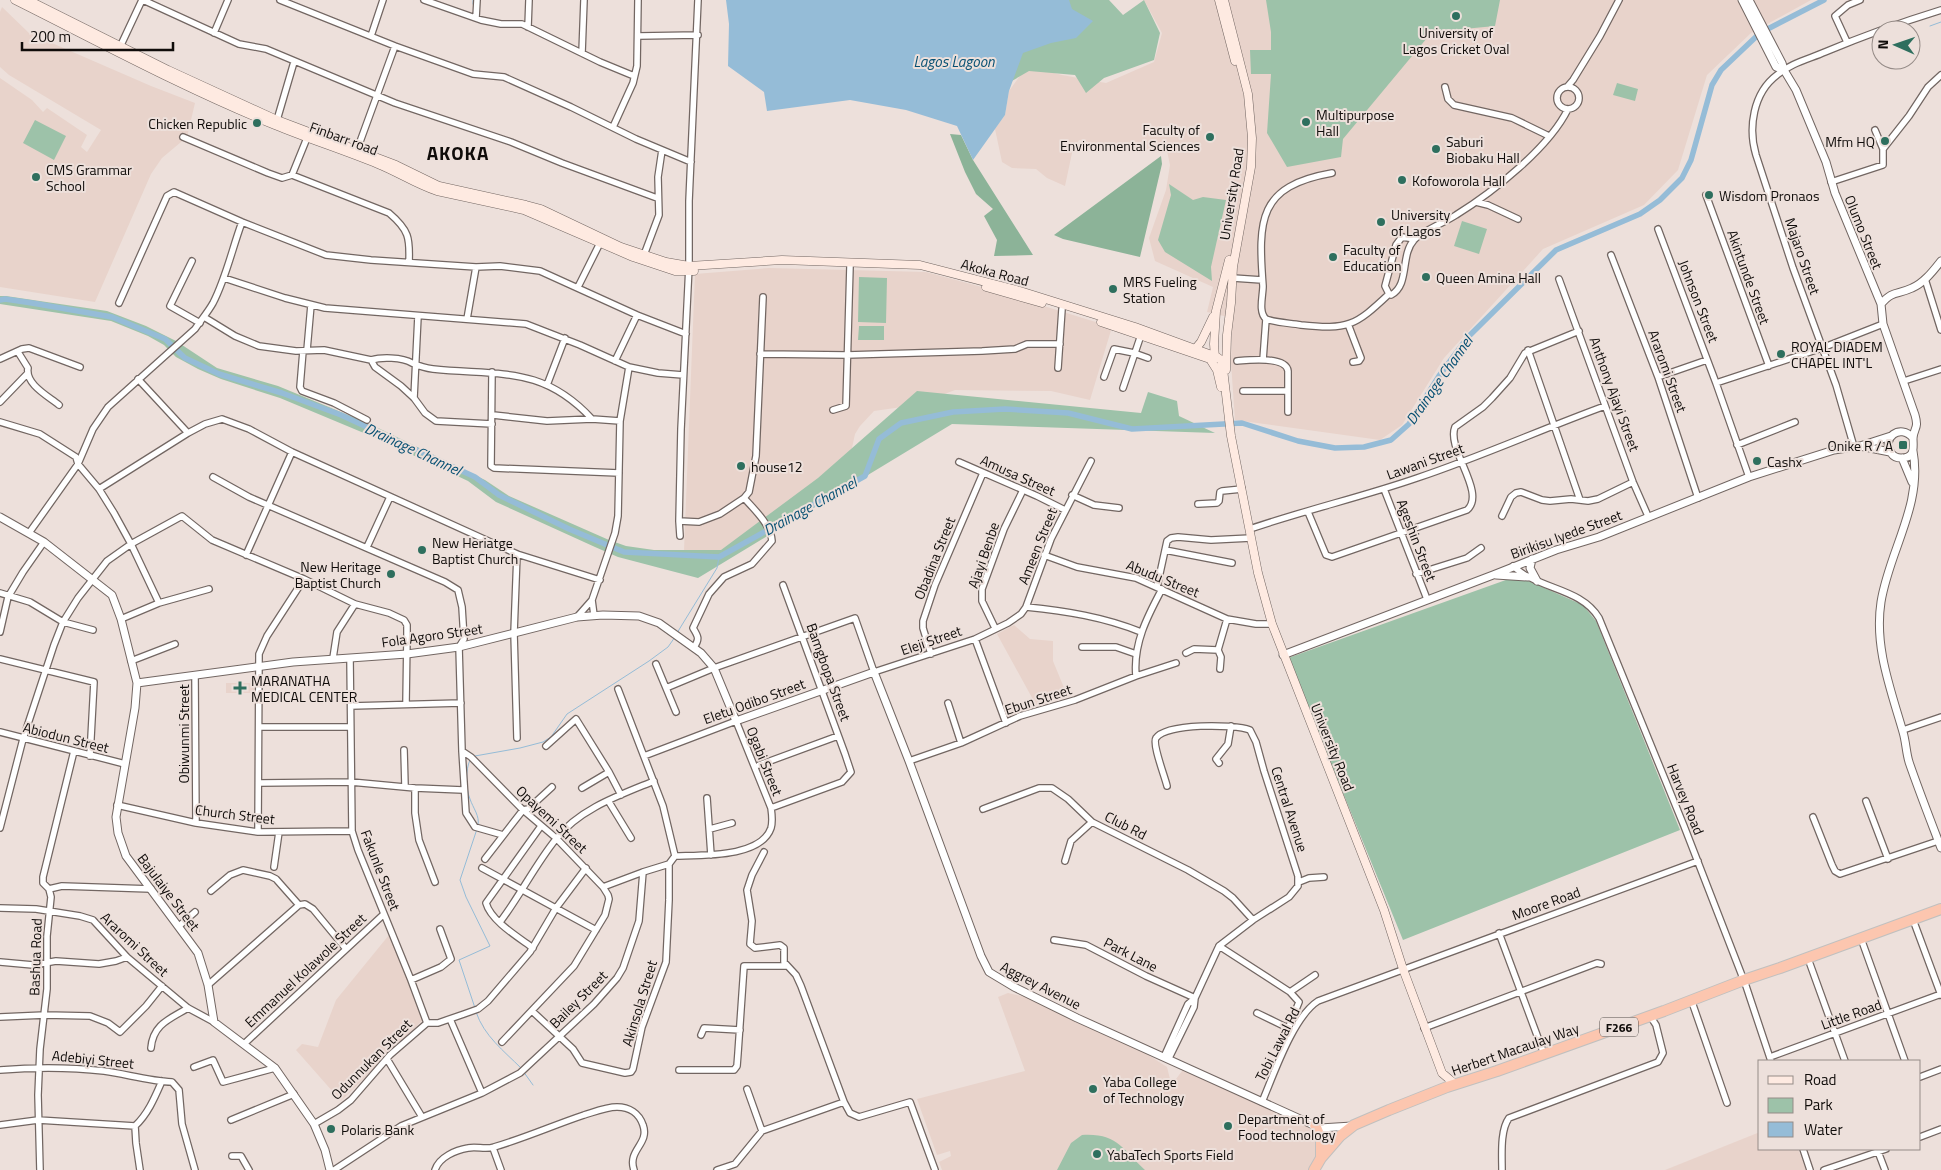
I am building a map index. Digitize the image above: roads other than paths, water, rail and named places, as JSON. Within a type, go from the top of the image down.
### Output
[{"type":"highway","name":"Herbert Macaulay Way","points":[[1321,1170],[1339,1145],[1362,1127],[1448,1092],[1693,1005],[1780,968],[1941,909]]},
{"type":"highway","name":"Herbert Macaulay Way","points":[[1314,1170],[1320,1158],[1334,1141],[1354,1125],[1440,1090],[1745,983],[1810,964],[1941,916]]},
{"type":"highway","points":[[1317,1127],[1321,1139],[1320,1158]]},
{"type":"main road","name":"Finbarr road","points":[[15,0],[118,52],[307,138],[393,170],[436,191],[538,214],[633,257],[676,268]]},
{"type":"main road","name":"Finbarr road","points":[[28,0],[238,106],[396,164],[439,186],[526,204],[621,247],[676,268]]},
{"type":"main road","name":"University Road","points":[[1219,0],[1241,85],[1248,140],[1244,178],[1227,273],[1221,287],[1216,311],[1214,355],[1230,423],[1258,573],[1283,655],[1384,910],[1424,1028],[1442,1072]]},
{"type":"main road","name":"University Road","points":[[1224,0],[1246,86],[1252,138],[1251,167],[1235,250],[1231,304],[1226,335],[1226,394]]},
{"type":"main road","name":"Akoka Road","points":[[689,269],[782,260],[920,268],[1020,291],[1214,355]]},
{"type":"main road","points":[[676,268],[765,265],[920,268],[1062,309],[1141,335],[1205,357],[1212,361],[1217,370]]},
{"type":"main road","points":[[1220,298],[1220,304],[1224,307],[1231,304]]},
{"type":"main road","points":[[1196,348],[1201,342],[1216,311]]},
{"type":"main road","points":[[1205,357],[1214,355],[1222,348],[1226,335]]},
{"type":"main road","points":[[1214,355],[1221,360],[1230,423]]},
{"type":"main road","points":[[1442,1072],[1455,1084]]},
{"type":"main road","points":[[1440,1090],[1442,1072]]},
{"type":"street","points":[[120,47],[142,0],[239,44],[266,49],[377,95],[510,142],[657,198]]},
{"type":"street","points":[[214,33],[228,0]]},
{"type":"street","points":[[280,0],[473,74],[504,77],[691,162]]},
{"type":"street","points":[[371,36],[383,0]]},
{"type":"street","points":[[424,0],[476,18],[501,24],[515,23],[528,27],[600,62],[634,76]]},
{"type":"street","points":[[476,18],[477,0]]},
{"type":"street","points":[[528,27],[529,0]]},
{"type":"street","points":[[582,53],[584,0]]},
{"type":"street","points":[[613,127],[627,98],[637,66],[639,36],[638,0]]},
{"type":"street","points":[[680,536],[679,521],[689,269],[688,236],[698,0]]},
{"type":"street","points":[[1568,109],[1561,106],[1557,96],[1562,89],[1574,80],[1619,0]]},
{"type":"street","points":[[1742,0],[1760,27]]},
{"type":"street","points":[[1749,0],[1760,27]]},
{"type":"street","points":[[1846,42],[1835,16],[1848,5],[1860,0]]},
{"type":"street","name":"Majaro Street","points":[[1857,446],[1752,142],[1753,120],[1762,92],[1781,66],[1941,10]]},
{"type":"street","name":"Olumo Street","points":[[1760,27],[1796,90],[1826,162],[1842,214],[1881,304],[1883,324],[1916,415]]},
{"type":"street","points":[[639,36],[698,35]]},
{"type":"street","points":[[357,150],[396,46]]},
{"type":"street","points":[[277,120],[294,62]]},
{"type":"street","points":[[1883,149],[1909,116],[1928,87],[1941,76]]},
{"type":"street","points":[[1446,87],[1448,99],[1454,105],[1512,118],[1549,136]]},
{"type":"street","points":[[1266,319],[1335,328],[1366,316],[1388,294],[1392,294],[1398,289],[1409,248],[1415,239],[1443,224],[1476,202],[1513,173],[1560,124],[1568,109],[1575,106],[1579,98],[1577,91],[1567,87]]},
{"type":"street","points":[[1832,182],[1883,165],[1883,149],[1875,130]]},
{"type":"street","points":[[183,137],[237,162],[282,178],[292,175],[389,213],[409,236],[409,262]]},
{"type":"street","points":[[292,175],[307,138]]},
{"type":"street","points":[[644,255],[659,215],[657,198],[662,150]]},
{"type":"street","points":[[1263,360],[1266,319],[1262,311],[1261,227],[1272,203],[1280,193],[1314,176],[1332,172]]},
{"type":"street","points":[[119,303],[170,193],[180,194],[242,222],[326,255],[363,260],[476,267],[530,268],[556,277],[686,334]]},
{"type":"street","name":"Akintunde Street","points":[[1706,195],[1769,366]]},
{"type":"street","points":[[1476,202],[1488,205],[1518,220]]},
{"type":"street","points":[[29,533],[78,464],[100,416],[138,379],[196,329],[213,303],[224,278],[242,222]]},
{"type":"street","name":"Johnson Street","points":[[1658,229],[1749,477]]},
{"type":"street","points":[[1388,294],[1385,286],[1396,245],[1402,237],[1415,239]]},
{"type":"street","points":[[578,287],[600,243]]},
{"type":"street","name":"Araromi Street","points":[[1612,255],[1658,378],[1698,498]]},
{"type":"street","points":[[192,261],[170,306],[200,323]]},
{"type":"street","points":[[1881,304],[1888,296],[1898,291],[1913,288],[1925,279],[1941,261]]},
{"type":"street","points":[[833,410],[846,406],[850,266]]},
{"type":"street","points":[[467,319],[476,267]]},
{"type":"street","points":[[224,278],[311,305],[418,316],[526,324],[565,338],[629,367],[658,373],[684,375]]},
{"type":"street","points":[[1233,278],[1262,280]]},
{"type":"street","name":"Anthony Ajayi Street","points":[[1559,279],[1633,482],[1648,516]]},
{"type":"street","points":[[1925,279],[1941,330]]},
{"type":"street","points":[[679,521],[699,522],[720,514],[744,498],[752,483],[756,456],[763,297]]},
{"type":"street","points":[[311,305],[300,387],[302,391],[334,403],[367,420]]},
{"type":"street","points":[[1058,368],[1062,309]]},
{"type":"street","points":[[615,361],[637,314]]},
{"type":"street","points":[[414,398],[418,316]]},
{"type":"street","points":[[204,317],[235,336],[259,346],[324,350],[370,360],[401,360],[413,363],[416,366],[432,369],[492,372],[529,378],[547,385],[578,404],[592,419]]},
{"type":"street","points":[[1348,324],[1361,358],[1353,362]]},
{"type":"street","points":[[1716,383],[1822,348],[1883,324]]},
{"type":"street","points":[[1308,512],[1326,555],[1329,557],[1402,534],[1470,507],[1472,492],[1454,439],[1455,427],[1483,408],[1510,378],[1521,358],[1528,350],[1579,331]]},
{"type":"street","points":[[1123,388],[1141,335]]},
{"type":"street","points":[[547,385],[565,338]]},
{"type":"street","points":[[760,354],[847,356],[1007,350],[1027,344],[1060,344]]},
{"type":"street","points":[[0,359],[29,348],[80,367]]},
{"type":"street","points":[[1104,377],[1114,349],[1117,348],[1148,358]]},
{"type":"street","points":[[1528,350],[1580,500]]},
{"type":"street","points":[[0,402],[27,374],[28,368],[18,352]]},
{"type":"street","points":[[370,360],[414,398],[425,413],[436,421],[492,424]]},
{"type":"street","points":[[1237,361],[1263,360],[1285,363],[1288,367],[1288,412]]},
{"type":"street","points":[[1658,378],[1707,360]]},
{"type":"street","points":[[577,617],[592,600],[607,560],[618,516],[620,421],[629,367]]},
{"type":"street","points":[[1904,381],[1941,369]]},
{"type":"street","points":[[492,372],[491,466],[494,468],[619,473]]},
{"type":"street","points":[[27,374],[34,385],[59,405]]},
{"type":"street","points":[[138,379],[188,432]]},
{"type":"street","points":[[1243,391],[1288,391]]},
{"type":"street","name":"Lawani Street","points":[[1165,550],[1168,540],[1178,537],[1211,540],[1250,534],[1308,512],[1384,489],[1484,454],[1605,406]]},
{"type":"street","points":[[493,415],[547,421],[592,419],[620,421]]},
{"type":"street","points":[[1902,431],[1912,422],[1916,415]]},
{"type":"street","points":[[1914,438],[1909,433],[1896,432],[1891,436],[1888,444],[1890,452],[1896,457],[1902,458],[1909,456],[1913,451],[1918,423],[1916,415]]},
{"type":"street","points":[[99,489],[188,432],[222,419],[249,429],[292,452],[517,554],[600,580]]},
{"type":"street","points":[[0,422],[40,434],[76,457],[78,464],[99,489],[131,544],[158,603]]},
{"type":"street","points":[[1737,445],[1795,422]]},
{"type":"street","name":"Birikisu Iyede Street","points":[[1283,655],[1513,566],[1599,536],[1749,477],[1834,450],[1857,446],[1891,436]]},
{"type":"street","name":"Birikisu Iyede Street","points":[[1857,446],[1890,452]]},
{"type":"street","points":[[1813,817],[1835,872],[1840,874],[1940,844],[1909,760],[1903,730],[1885,672],[1879,631],[1880,604],[1884,584],[1909,515],[1915,460],[1913,451]]},
{"type":"street","points":[[246,555],[292,452]]},
{"type":"street","points":[[1902,458],[1909,471],[1913,487]]},
{"type":"street","name":"Ameen Street","points":[[1026,607],[1044,555],[1072,495],[1091,461]]},
{"type":"street","name":"Amusa Street","points":[[959,462],[1065,510]]},
{"type":"street","name":"Obadina Street","points":[[930,654],[922,621],[935,585],[946,564],[983,473]]},
{"type":"street","points":[[213,477],[268,505],[367,547],[445,582],[458,590],[462,607],[464,639],[460,647],[463,790],[466,813],[479,827],[503,835]]},
{"type":"street","points":[[1502,516],[1511,497],[1516,493],[1521,492],[1550,501],[1593,500],[1633,482]]},
{"type":"street","points":[[1198,504],[1217,503],[1220,501],[1220,492],[1242,489]]},
{"type":"street","name":"Ageshin Street","points":[[1384,489],[1427,599]]},
{"type":"street","name":"Ajayi Benbe","points":[[995,628],[982,601],[982,589],[1004,529],[1023,490]]},
{"type":"street","points":[[1072,495],[1097,506],[1119,508]]},
{"type":"street","points":[[367,547],[390,497]]},
{"type":"street","points":[[694,647],[698,641],[698,636],[693,628],[709,594],[724,577],[752,564],[772,541],[771,535],[762,521],[744,498]]},
{"type":"street","points":[[0,828],[22,739],[63,622],[92,578],[107,561],[131,544],[184,516],[212,540],[304,579],[355,604],[389,613],[404,620],[407,625],[406,704]]},
{"type":"street","name":"Bajulaiye Street","points":[[0,517],[44,542],[112,595],[121,618],[137,683],[136,708],[117,806],[118,833],[126,856],[198,953],[208,985],[214,1022]]},
{"type":"street","points":[[0,632],[8,597],[22,572],[44,542]]},
{"type":"street","points":[[1416,574],[1467,558],[1481,548]]},
{"type":"street","points":[[1136,676],[1136,654],[1141,632],[1160,588],[1165,550],[1232,563]]},
{"type":"street","points":[[517,554],[514,633],[517,738]]},
{"type":"street","name":"Abudu Street","points":[[1044,555],[1077,567],[1123,574],[1160,588],[1227,619],[1256,624],[1272,624]]},
{"type":"street","points":[[1532,559],[1530,568],[1537,581]]},
{"type":"street","name":"Harvey Road","points":[[1513,566],[1528,577],[1588,604],[1599,618],[1698,860],[1745,983],[1771,1059]]},
{"type":"street","points":[[1493,575],[1528,577]]},
{"type":"street","points":[[258,832],[260,783],[259,654],[263,644],[304,579]]},
{"type":"street","name":"Bamgbopa Street","points":[[783,585],[849,769]]},
{"type":"street","points":[[121,618],[158,603],[209,589]]},
{"type":"street","points":[[0,594],[30,602],[63,622],[93,630]]},
{"type":"street","points":[[592,600],[594,615]]},
{"type":"street","points":[[333,658],[337,632],[355,604]]},
{"type":"street","points":[[995,628],[1014,620],[1026,607],[1091,616],[1118,622],[1141,632]]},
{"type":"street","name":"Fola Agoro Street","points":[[137,683],[259,666],[333,658],[406,654],[460,647],[577,617],[594,615],[639,616],[659,623],[701,653],[714,668],[736,721]]},
{"type":"street","points":[[666,688],[714,668],[855,618],[874,672]]},
{"type":"street","points":[[1220,669],[1221,657],[1218,650],[1227,619]]},
{"type":"street","name":"Eleji Street","points":[[874,672],[975,639],[995,628]]},
{"type":"street","points":[[975,639],[1006,723]]},
{"type":"street","points":[[131,662],[175,644]]},
{"type":"street","points":[[1082,647],[1116,647],[1136,654]]},
{"type":"street","points":[[1186,653],[1194,648],[1218,650]]},
{"type":"street","name":"Fakunle Street","points":[[350,658],[352,831],[427,1023]]},
{"type":"street","points":[[0,659],[94,682],[90,756]]},
{"type":"street","name":"Ebun Street","points":[[909,761],[987,733],[1036,711],[1084,697],[1136,676],[1176,663]]},
{"type":"street","points":[[656,664],[676,712]]},
{"type":"street","name":"Eletu Odibo Street","points":[[644,756],[874,672]]},
{"type":"street","name":"Aggrey Avenue","points":[[874,672],[981,956],[989,972],[1077,1018],[1317,1127]]},
{"type":"street","name":"Obiwunmi Street","points":[[195,675],[196,823]]},
{"type":"street","points":[[618,689],[663,806],[675,856]]},
{"type":"street","points":[[948,703],[961,743]]},
{"type":"street","points":[[351,706],[461,704]]},
{"type":"street","points":[[1903,730],[1941,717]]},
{"type":"street","points":[[546,746],[576,719],[610,772],[621,795]]},
{"type":"street","name":"Ogabi Street","points":[[736,721],[771,808],[845,780],[850,772],[849,769]]},
{"type":"street","points":[[1219,762],[1216,759],[1228,744],[1231,726]]},
{"type":"street","name":"Central Avenue","points":[[1167,786],[1156,747],[1155,740],[1157,736],[1179,727],[1231,726],[1250,730],[1256,742],[1299,882]]},
{"type":"street","points":[[259,727],[350,727]]},
{"type":"street","name":"Abiodun Street","points":[[0,732],[125,764]]},
{"type":"street","points":[[759,765],[838,736]]},
{"type":"street","points":[[404,750],[406,786]]},
{"type":"street","name":"Bashua Road","points":[[40,1170],[38,1120],[39,1067],[45,1015],[48,961],[47,936],[51,897],[49,889],[43,883],[43,876],[74,751]]},
{"type":"street","name":"Opayemi Street","points":[[462,751],[471,757],[523,810],[556,838],[603,887],[608,895],[604,915],[596,930]]},
{"type":"street","points":[[582,788],[610,772]]},
{"type":"street","points":[[500,922],[523,891],[556,838],[588,812],[654,781]]},
{"type":"street","points":[[260,783],[351,782],[463,790]]},
{"type":"street","points":[[485,859],[523,810],[528,809],[552,787]]},
{"type":"street","points":[[415,788],[415,813],[419,840],[435,882]]},
{"type":"street","name":"Club Rd","points":[[983,808],[1040,788],[1050,788],[1068,799],[1092,822],[1206,879],[1233,898],[1253,920]]},
{"type":"street","points":[[707,798],[711,855]]},
{"type":"street","points":[[1866,801],[1888,859]]},
{"type":"street","points":[[609,802],[631,838]]},
{"type":"street","name":"Church Street","points":[[117,806],[196,823],[258,832],[352,831]]},
{"type":"street","points":[[675,856],[734,853],[745,849],[765,837],[772,826],[771,808]]},
{"type":"street","points":[[1065,861],[1069,843],[1092,822]]},
{"type":"street","points":[[710,829],[732,823]]},
{"type":"street","points":[[533,948],[500,922],[490,912],[486,903],[541,826]]},
{"type":"street","points":[[274,867],[279,832]]},
{"type":"street","points":[[764,852],[752,874],[747,890],[752,921],[750,944],[755,948],[774,945],[782,945],[784,948],[784,962],[796,975],[801,986],[844,1102],[850,1113],[859,1117],[910,1102],[935,1170]]},
{"type":"street","points":[[603,887],[669,864],[675,856]]},
{"type":"street","name":"Moore Road","points":[[1403,969],[1698,860]]},
{"type":"street","name":"Akinsola Street","points":[[559,1036],[573,1049],[582,1063],[624,1073],[631,1072],[642,1027],[666,962],[669,864]]},
{"type":"street","points":[[482,868],[596,930],[566,976],[502,1042]]},
{"type":"street","name":"Odunnukan Street","points":[[314,1124],[351,1100],[387,1059],[427,1023],[438,1023],[475,1010],[498,991],[533,948],[556,908],[586,868]]},
{"type":"street","points":[[212,892],[230,875],[243,870],[276,879],[299,905]]},
{"type":"street","name":"Bailey Street","points":[[334,1170],[383,1137],[422,1117],[482,1093],[522,1071],[611,986],[623,968],[638,921],[643,872]]},
{"type":"street","points":[[1167,1058],[1188,1004],[1195,998],[1219,946],[1253,920],[1289,897],[1296,890],[1299,882],[1309,878],[1324,877]]},
{"type":"street","points":[[49,889],[71,886],[151,889]]},
{"type":"street","points":[[208,985],[299,905],[305,904],[313,909],[346,949]]},
{"type":"street","name":"Araromi Street","points":[[0,908],[36,908],[93,920],[127,957],[188,1008],[214,1022]]},
{"type":"street","points":[[179,926],[194,912]]},
{"type":"street","name":"Emmanuel Kolawole Street","points":[[244,1044],[384,914]]},
{"type":"street","points":[[1915,925],[1941,994]]},
{"type":"street","points":[[411,980],[441,967],[451,959],[440,929]]},
{"type":"street","points":[[1499,933],[1544,1054]]},
{"type":"street","name":"Park Lane","points":[[1054,940],[1086,945],[1146,976],[1195,998]]},
{"type":"street","points":[[1862,944],[1905,1060]]},
{"type":"street","points":[[1219,946],[1290,992],[1298,1002],[1291,1030],[1257,1013]]},
{"type":"street","points":[[0,962],[33,964],[48,961],[99,964],[127,957]]},
{"type":"street","points":[[1424,1028],[1597,962],[1601,964]]},
{"type":"street","points":[[1810,964],[1845,1060]]},
{"type":"street","points":[[679,1070],[734,1070],[737,1066],[744,966],[787,966]]},
{"type":"street","name":"Tobi Lawal Rd","points":[[1262,1102],[1291,1030],[1305,1012],[1318,1001],[1403,969]]},
{"type":"street","points":[[1290,992],[1315,975]]},
{"type":"street","points":[[0,1017],[45,1015],[97,1018],[120,1032],[146,1006],[162,986]]},
{"type":"street","name":"Little Road","points":[[1771,1059],[1941,994]]},
{"type":"street","points":[[1693,1005],[1727,1103]]},
{"type":"street","points":[[151,1048],[156,1030],[188,1008]]},
{"type":"street","points":[[532,1011],[559,1036]]},
{"type":"street","points":[[450,1019],[482,1093]]},
{"type":"street","points":[[1502,1170],[1502,1145],[1505,1122],[1509,1118],[1658,1062],[1663,1053],[1656,1025],[1652,1019]]},
{"type":"street","points":[[214,1022],[275,1068],[314,1124],[325,1150],[330,1170]]},
{"type":"street","points":[[701,1035],[704,1028],[740,1030]]},
{"type":"street","points":[[387,1059],[422,1117]]},
{"type":"street","points":[[194,1067],[213,1060],[223,1082],[275,1068]]},
{"type":"street","name":"Adebiyi Street","points":[[0,1070],[39,1067],[101,1071],[162,1082],[172,1082],[179,1090],[182,1124],[195,1170]]},
{"type":"street","points":[[1921,1077],[1941,1069]]},
{"type":"street","points":[[0,1125],[38,1120],[135,1126],[141,1121],[162,1082]]},
{"type":"street","points":[[747,1089],[762,1132]]},
{"type":"street","points":[[231,1120],[294,1094]]},
{"type":"street","points":[[717,1170],[735,1164],[762,1132],[844,1102]]},
{"type":"street","points":[[435,1170],[436,1165],[445,1156],[469,1147],[478,1149],[493,1148],[558,1123],[601,1110],[620,1107],[638,1115],[644,1130],[644,1140],[634,1154],[632,1162],[634,1170]]},
{"type":"street","points":[[1317,1127],[1354,1125]]},
{"type":"street","points":[[135,1126],[140,1170]]},
{"type":"street","points":[[1317,1127],[1334,1141]]},
{"type":"street","points":[[1921,1137],[1941,1129]]},
{"type":"street","points":[[493,1148],[501,1170]]},
{"type":"street","points":[[1803,1150],[1810,1170]]},
{"type":"street","points":[[1824,1170],[1878,1150],[1885,1170]]},
{"type":"street","points":[[232,1156],[241,1156],[249,1170]]},
{"type":"water","name":"Lagos Lagoon","points":[[726,0],[1069,0],[1072,9],[1093,21],[1076,38],[1051,43],[1023,53],[1009,91],[1005,115],[973,160],[957,126],[906,110],[850,100],[767,111],[764,92],[728,66],[729,24]]},
{"type":"waterway","name":"Drainage Channel","points":[[0,300],[32,303],[112,317],[165,339],[185,358],[219,374],[282,393],[341,415],[475,477],[499,495],[569,529],[624,552],[719,557],[865,476],[879,439],[901,423],[953,412],[1005,409],[1068,413],[1132,429],[1242,423],[1298,441],[1335,448],[1364,447],[1391,440],[1409,424],[1439,376],[1468,337],[1556,250],[1640,214],[1660,200],[1682,178],[1691,160],[1712,85],[1721,70],[1760,33],[1824,0]]},
{"type":"waterway","points":[[1930,26],[1941,22]]},
{"type":"waterway","points":[[677,633],[717,568],[719,557]]},
{"type":"waterway","points":[[475,756],[543,742],[551,737],[567,714],[649,661],[668,647],[675,637]]},
{"type":"waterway","points":[[470,760],[467,769],[467,785],[470,799],[477,815],[478,825]]},
{"type":"waterway","points":[[475,1008],[459,960],[490,946],[466,897],[460,880],[477,829]]},
{"type":"waterway","points":[[476,1012],[489,1036],[521,1068]]},
{"type":"waterway","points":[[523,1071],[533,1085]]},
{"type":"place","name":"University of Lagos Cricket Oval","points":[[1456,16]]},
{"type":"place","name":"Multipurpose Hall","points":[[1306,122]]},
{"type":"place","name":"Chicken Republic","points":[[257,123]]},
{"type":"place","name":"Faculty of Environmental Sciences","points":[[1210,137]]},
{"type":"place","name":"Mfm HQ","points":[[1885,141]]},
{"type":"place","name":"Saburi Biobaku Hall","points":[[1436,149]]},
{"type":"place","name":"CMS Grammar School","points":[[36,177]]},
{"type":"place","name":"Kofoworola Hall","points":[[1402,180]]},
{"type":"place","name":"Wisdom Pronaos","points":[[1709,195]]},
{"type":"place","name":"University of Lagos","points":[[1381,222]]},
{"type":"place","name":"Faculty of Education","points":[[1333,257]]},
{"type":"place","name":"Queen Amina Hall","points":[[1426,277]]},
{"type":"place","name":"MRS Fueling Station","points":[[1113,289]]},
{"type":"place","name":"ROYAL DIADEM CHAPEL INT'L","points":[[1781,354]]},
{"type":"place","name":"Onike R / A","points":[[1903,445]]},
{"type":"place","name":"Cashx","points":[[1757,461]]},
{"type":"place","name":"house12","points":[[741,466]]},
{"type":"place","name":"New Heriatge Baptist Church","points":[[422,550]]},
{"type":"place","name":"New Heritage Baptist Church","points":[[391,574]]},
{"type":"place","name":"MARANATHA MEDICAL CENTER","points":[[240,688]]},
{"type":"place","name":"Yaba College of Technology","points":[[1093,1089]]},
{"type":"place","name":"Department of Food technology","points":[[1228,1126]]},
{"type":"place","name":"Polaris Bank","points":[[331,1129]]},
{"type":"place","name":"YabaTech Sports Field","points":[[1097,1154]]},
{"type":"district","name":"AKOKA","points":[[458,152]]}]
